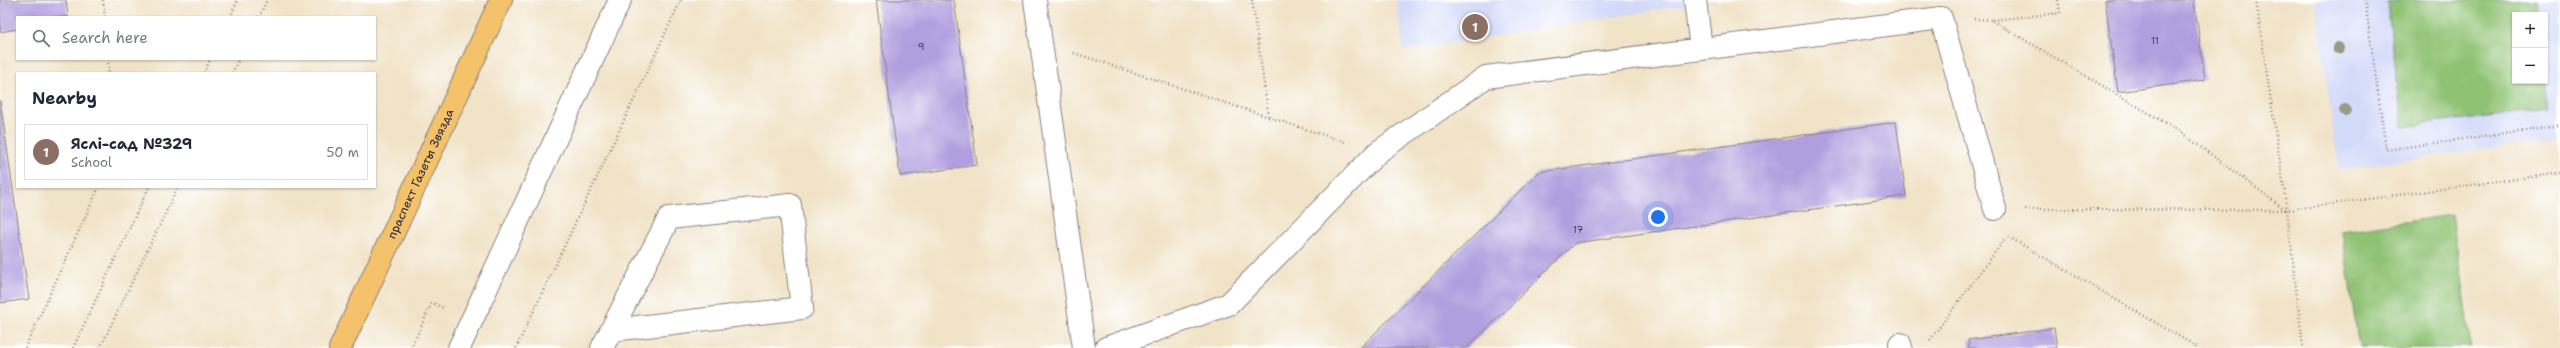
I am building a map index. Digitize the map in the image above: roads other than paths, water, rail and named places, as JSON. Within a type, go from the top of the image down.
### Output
[{"type":"main road","name":"праспект Газеты Звязда","points":[[340,348],[501,0]]},
{"type":"lane","points":[[458,348],[620,0]]},
{"type":"lane","points":[[1035,0],[1084,348]]},
{"type":"lane","points":[[1695,0],[1701,48]]},
{"type":"lane","points":[[1106,348],[1229,304],[1378,152],[1486,77],[1941,18],[1995,209]]},
{"type":"lane","points":[[790,205],[802,308],[607,339],[669,218],[790,205]]},
{"type":"place","name":"Яслі-сад №329","points":[[1475,27]]}]
